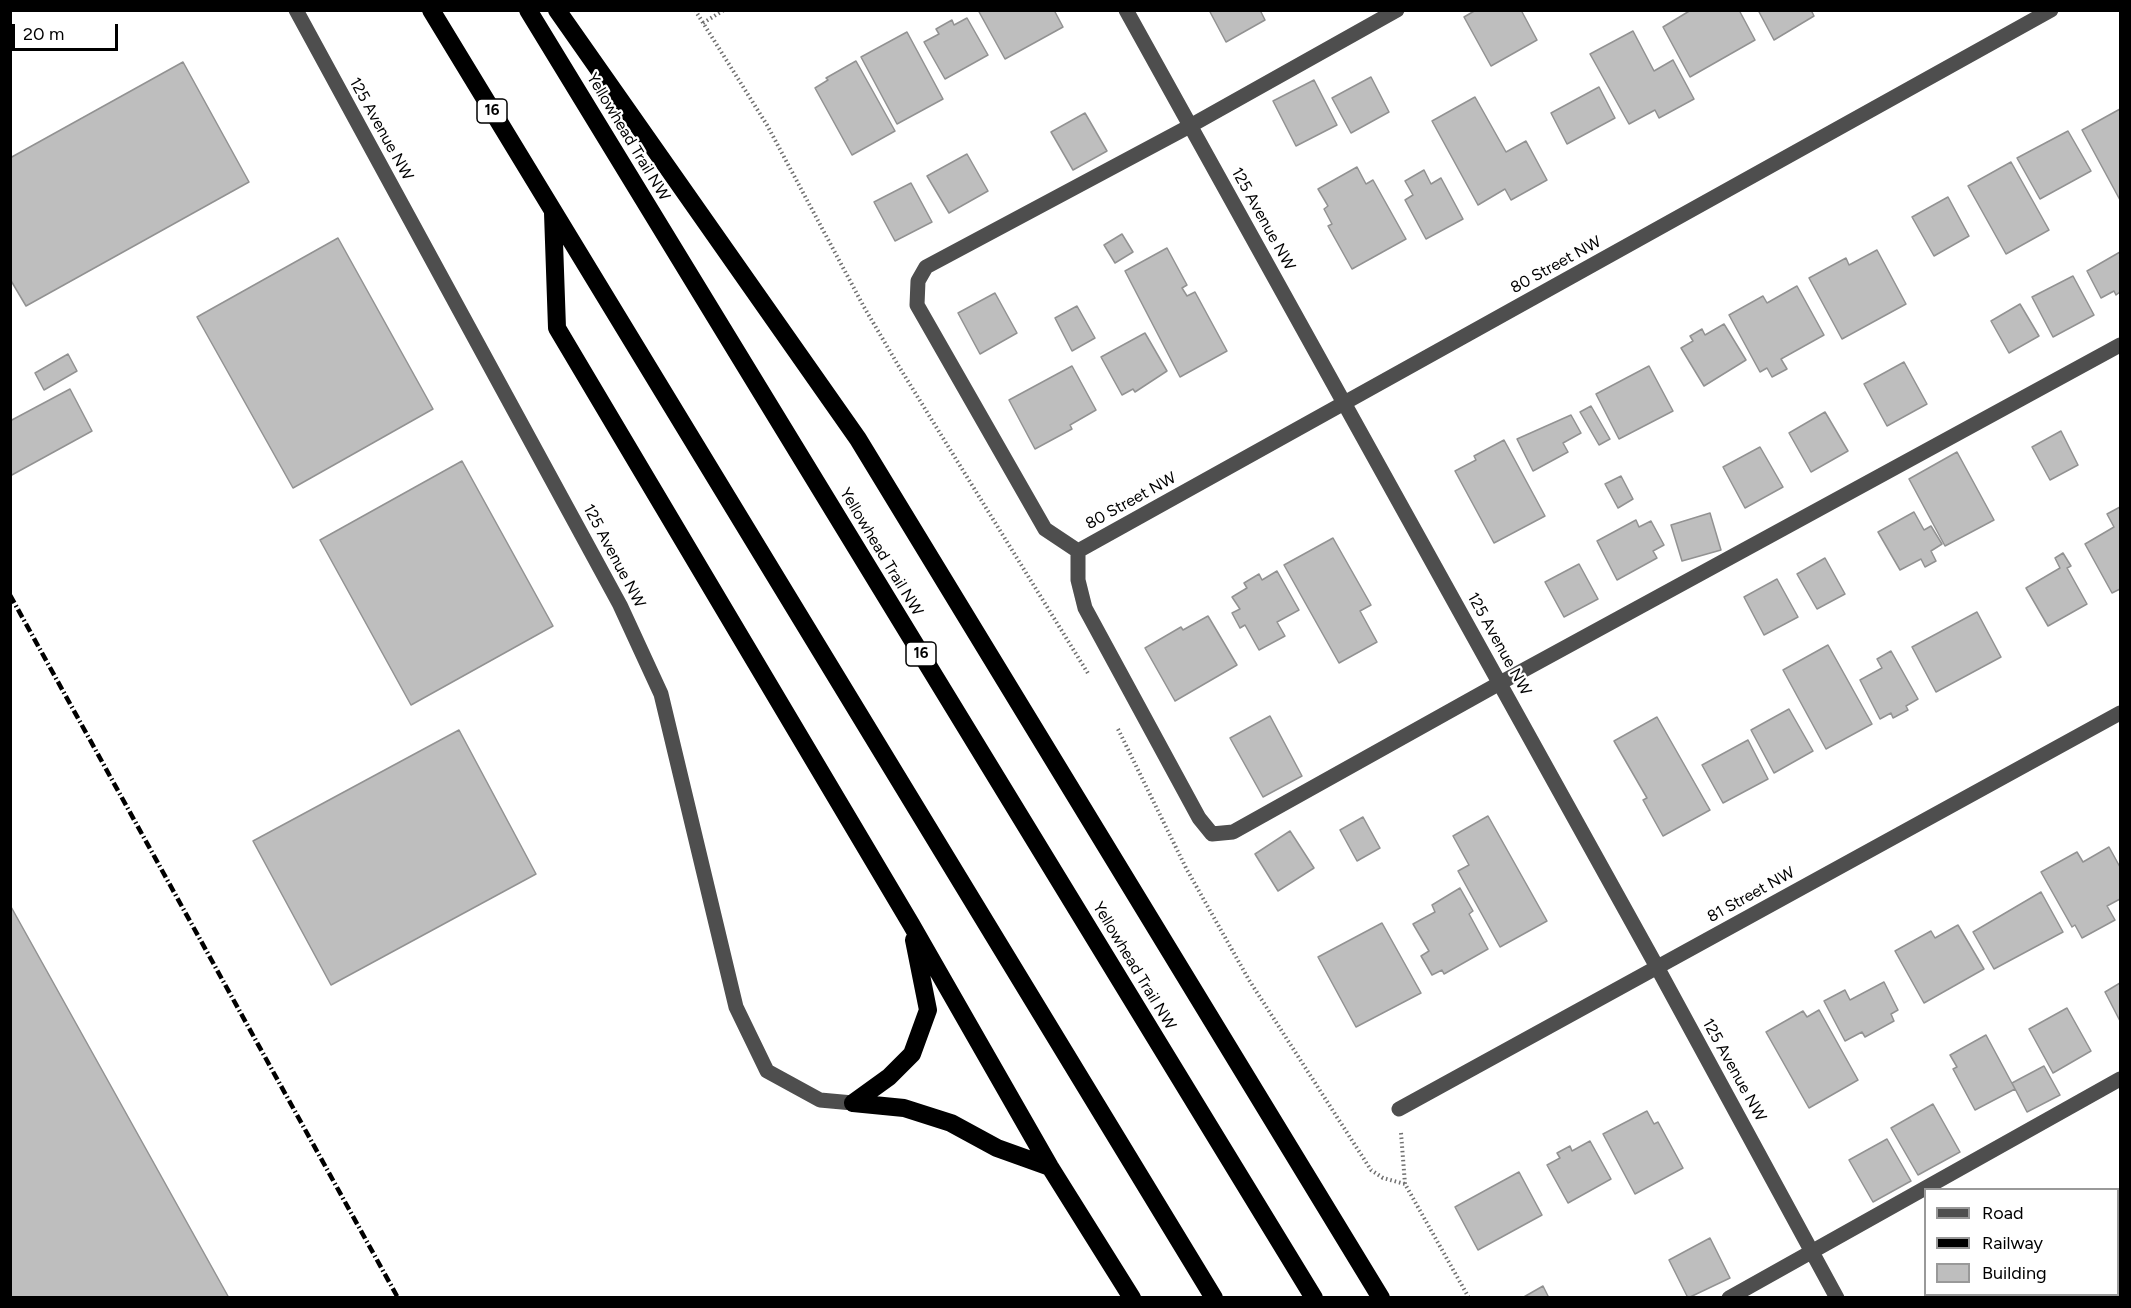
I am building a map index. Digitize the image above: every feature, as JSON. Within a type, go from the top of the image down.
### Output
[{"type":"highway","name":"16","points":[[431,10],[1214,1298]]},
{"type":"highway","name":"Yellowhead Trail NW","points":[[528,10],[1314,1298]]},
{"type":"highway","points":[[557,10],[858,439],[1381,1298]]},
{"type":"highway","points":[[553,212],[557,328],[910,924],[1050,1167],[1132,1298]]},
{"type":"highway","points":[[854,1103],[889,1077],[912,1054],[928,1010],[910,924]]},
{"type":"highway","points":[[854,1103],[904,1107],[951,1123],[997,1148],[1050,1167]]},
{"type":"street","name":"125 Avenue NW","points":[[296,10],[621,605],[661,694],[736,1007],[767,1071],[820,1100],[854,1103]]},
{"type":"street","name":"125 Avenue NW","points":[[1126,10],[1657,967],[1837,1298]]},
{"type":"street","points":[[1397,10],[1190,126],[926,267],[918,281],[917,305],[1045,529],[1078,551],[1078,580],[1085,608],[1199,818],[1212,834],[1233,832],[1500,683],[2121,345]]},
{"type":"street","name":"80 Street NW","points":[[1078,551],[2051,10]]},
{"type":"street","name":"81 Street NW","points":[[1399,1108],[2121,713]]},
{"type":"street","points":[[1925,1188],[2121,1078]]},
{"type":"street","points":[[1729,1298],[1924,1188]]},
{"type":"path","points":[[695,10],[767,125],[864,307],[898,365],[1093,681]]},
{"type":"path","points":[[703,23],[724,10]]},
{"type":"path","points":[[1116,724],[1186,868],[1249,980],[1371,1170],[1383,1178],[1406,1184]]},
{"type":"path","points":[[1399,1108],[1406,1184],[1469,1298]]},
{"type":"building","points":[[978,10],[1054,10],[1063,27],[1005,59]]},
{"type":"building","points":[[1209,10],[1260,10],[1265,20],[1226,42]]},
{"type":"building","points":[[1476,10],[1521,10],[1537,40],[1491,66],[1464,17]]},
{"type":"building","points":[[1691,10],[1739,10],[1755,40],[1690,77],[1663,27]]},
{"type":"building","points":[[1758,10],[1814,10],[1812,12],[1814,16],[1774,40]]},
{"type":"building","points":[[967,18],[988,55],[945,79],[924,42],[939,34],[936,29],[952,20],[954,25]]},
{"type":"building","points":[[1633,31],[1654,71],[1673,60],[1694,99],[1659,118],[1655,110],[1629,124],[1590,54]]},
{"type":"building","points":[[907,32],[943,99],[897,124],[861,57]]},
{"type":"building","points":[[856,61],[895,131],[852,155],[815,88],[828,80],[826,78]]},
{"type":"building","points":[[183,62],[249,182],[26,306],[10,279],[10,158]]},
{"type":"building","points":[[1371,77],[1389,112],[1351,133],[1332,98]]},
{"type":"building","points":[[1314,80],[1337,125],[1296,146],[1273,101]]},
{"type":"building","points":[[1599,87],[1615,118],[1567,144],[1551,113]]},
{"type":"building","points":[[1475,97],[1506,152],[1526,141],[1547,180],[1511,200],[1505,189],[1478,205],[1432,121]]},
{"type":"building","points":[[2120,109],[2120,200],[2082,130]]},
{"type":"building","points":[[1085,113],[1107,151],[1073,170],[1051,132]]},
{"type":"building","points":[[2068,131],[2091,171],[2040,199],[2017,158]]},
{"type":"building","points":[[967,154],[988,191],[949,213],[927,176]]},
{"type":"building","points":[[2011,162],[2049,230],[2006,254],[1968,186]]},
{"type":"building","points":[[1357,167],[1366,184],[1373,180],[1406,239],[1352,269],[1328,226],[1332,224],[1324,209],[1328,206],[1318,189]]},
{"type":"building","points":[[1424,170],[1431,184],[1441,178],[1463,219],[1426,239],[1405,200],[1413,195],[1405,181]]},
{"type":"building","points":[[911,183],[932,222],[895,241],[874,202]]},
{"type":"building","points":[[1948,197],[1969,236],[1934,256],[1912,217]]},
{"type":"building","points":[[1122,234],[1133,252],[1115,263],[1104,245]]},
{"type":"building","points":[[338,238],[433,409],[293,488],[197,317]]},
{"type":"building","points":[[1167,248],[1187,285],[1182,288],[1187,296],[1195,292],[1227,351],[1180,377],[1125,271]]},
{"type":"building","points":[[1877,250],[1906,304],[1842,339],[1809,278],[1846,258],[1849,265]]},
{"type":"building","points":[[2120,252],[2120,292],[2116,295],[2114,291],[2101,298],[2087,271]]},
{"type":"building","points":[[2073,276],[2094,315],[2053,337],[2032,297]]},
{"type":"building","points":[[1797,286],[1824,335],[1781,359],[1787,369],[1772,377],[1767,368],[1760,372],[1729,315],[1763,296],[1767,303]]},
{"type":"building","points":[[995,293],[1017,333],[980,354],[958,313]]},
{"type":"building","points":[[2020,304],[2039,336],[2009,353],[1991,321]]},
{"type":"building","points":[[1077,306],[1095,338],[1072,351],[1055,318]]},
{"type":"building","points":[[1724,324],[1746,360],[1704,386],[1681,348],[1693,341],[1690,336],[1702,329],[1705,335]]},
{"type":"building","points":[[1145,333],[1167,371],[1135,392],[1133,389],[1122,395],[1101,357]]},
{"type":"building","points":[[68,354],[77,371],[44,390],[35,373]]},
{"type":"building","points":[[1904,362],[1927,404],[1887,426],[1864,384]]},
{"type":"building","points":[[1072,366],[1096,410],[1070,425],[1072,429],[1035,449],[1009,400]]},
{"type":"building","points":[[1649,366],[1673,411],[1619,439],[1596,394]]},
{"type":"building","points":[[70,389],[92,431],[10,476],[10,421]]},
{"type":"building","points":[[1591,406],[1610,439],[1599,445],[1580,412]]},
{"type":"building","points":[[1825,412],[1848,451],[1811,472],[1789,433]]},
{"type":"building","points":[[1571,415],[1581,433],[1563,443],[1568,452],[1533,471],[1517,439]]},
{"type":"building","points":[[2061,431],[2078,465],[2050,480],[2032,447]]},
{"type":"building","points":[[1504,440],[1545,516],[1494,543],[1455,471],[1476,460],[1474,456]]},
{"type":"building","points":[[1760,447],[1783,487],[1745,508],[1723,467]]},
{"type":"building","points":[[1957,452],[1994,520],[1945,546],[1909,479]]},
{"type":"building","points":[[462,461],[553,626],[411,705],[320,540]]},
{"type":"building","points":[[1621,476],[1633,499],[1618,508],[1605,484]]},
{"type":"building","points":[[2120,507],[2120,589],[2112,593],[2085,544],[2114,527],[2107,514]]},
{"type":"building","points":[[1914,512],[1924,530],[1931,526],[1942,544],[1931,551],[1936,561],[1925,567],[1921,559],[1900,570],[1878,532]]},
{"type":"building","points":[[1710,513],[1721,550],[1682,561],[1671,525]]},
{"type":"building","points":[[1636,520],[1639,527],[1651,521],[1664,545],[1653,551],[1657,558],[1617,580],[1597,541]]},
{"type":"building","points":[[1333,538],[1371,605],[1360,611],[1377,642],[1339,663],[1284,565]]},
{"type":"building","points":[[2063,553],[2071,566],[2067,568],[2087,604],[2048,626],[2026,588],[2060,568],[2055,558]]},
{"type":"building","points":[[1825,558],[1845,594],[1817,609],[1797,574]]},
{"type":"building","points":[[1579,564],[1598,599],[1564,617],[1545,582]]},
{"type":"building","points":[[1277,571],[1299,610],[1277,622],[1285,636],[1259,650],[1245,625],[1240,628],[1232,613],[1240,609],[1232,597],[1247,588],[1244,583],[1259,574],[1262,580]]},
{"type":"building","points":[[1777,579],[1798,617],[1764,635],[1744,597]]},
{"type":"building","points":[[1977,612],[2001,657],[1936,692],[1912,647]]},
{"type":"building","points":[[1208,616],[1237,665],[1175,701],[1145,648],[1181,627],[1183,630]]},
{"type":"building","points":[[1828,645],[1872,724],[1826,749],[1783,670]]},
{"type":"building","points":[[1891,651],[1918,699],[1906,706],[1908,710],[1893,718],[1891,713],[1880,719],[1860,680],[1882,668],[1877,659]]},
{"type":"building","points":[[1789,709],[1813,751],[1774,773],[1751,730]]},
{"type":"building","points":[[1270,716],[1302,776],[1263,797],[1230,738]]},
{"type":"building","points":[[1657,717],[1710,810],[1663,836],[1643,800],[1647,798],[1614,741]]},
{"type":"building","points":[[459,730],[536,874],[331,985],[253,841]]},
{"type":"building","points":[[1748,740],[1768,779],[1723,803],[1702,765]]},
{"type":"building","points":[[1488,816],[1547,921],[1500,947],[1458,871],[1469,865],[1453,836]]},
{"type":"building","points":[[1363,817],[1380,848],[1357,861],[1340,830]]},
{"type":"building","points":[[1290,831],[1314,868],[1278,891],[1255,854]]},
{"type":"building","points":[[2109,847],[2120,867],[2120,899],[2107,906],[2115,920],[2082,938],[2075,925],[2072,927],[2041,872],[2077,852],[2083,862]]},
{"type":"building","points":[[1460,888],[1473,911],[1469,914],[1488,949],[1444,974],[1442,970],[1432,975],[1421,956],[1429,951],[1413,924],[1435,912],[1432,905]]},
{"type":"building","points":[[2041,892],[2063,932],[1994,969],[1973,932]]},
{"type":"building","points":[[10,905],[229,1298],[10,1298]]},
{"type":"building","points":[[1382,923],[1421,993],[1356,1027],[1318,957]]},
{"type":"building","points":[[1958,925],[1984,969],[1924,1003],[1895,951],[1931,931],[1935,938]]},
{"type":"building","points":[[1884,982],[1898,1010],[1891,1014],[1894,1021],[1865,1037],[1862,1032],[1845,1041],[1824,1001],[1845,990],[1850,1000]]},
{"type":"building","points":[[2120,983],[2120,1021],[2105,992]]},
{"type":"building","points":[[2067,1008],[2091,1051],[2053,1073],[2029,1029]]},
{"type":"building","points":[[1819,1010],[1858,1080],[1809,1108],[1766,1032],[1803,1011],[1807,1017]]},
{"type":"building","points":[[1986,1035],[2015,1089],[1975,1110],[1953,1069],[1957,1067],[1950,1055]]},
{"type":"building","points":[[2044,1066],[2060,1095],[2027,1112],[2012,1083]]},
{"type":"building","points":[[1933,1104],[1960,1152],[1918,1175],[1891,1128]]},
{"type":"building","points":[[1647,1111],[1654,1124],[1658,1122],[1683,1168],[1635,1194],[1603,1134]]},
{"type":"building","points":[[1887,1139],[1911,1181],[1873,1202],[1849,1160]]},
{"type":"building","points":[[1590,1141],[1611,1179],[1568,1203],[1547,1165],[1560,1158],[1557,1153],[1570,1146],[1572,1151]]},
{"type":"building","points":[[1519,1172],[1542,1215],[1478,1250],[1455,1207]]},
{"type":"building","points":[[2119,1214],[2120,1298],[2099,1298],[2098,1296],[2119,1296]]},
{"type":"building","points":[[1710,1238],[1730,1278],[1688,1298],[1669,1260]]},
{"type":"building","points":[[1543,1286],[1549,1298],[1522,1298]]},
{"type":"building","points":[[1962,1296],[2048,1296],[2049,1298],[1959,1298]]},
{"type":"railway","points":[[10,595],[398,1298]]}]
